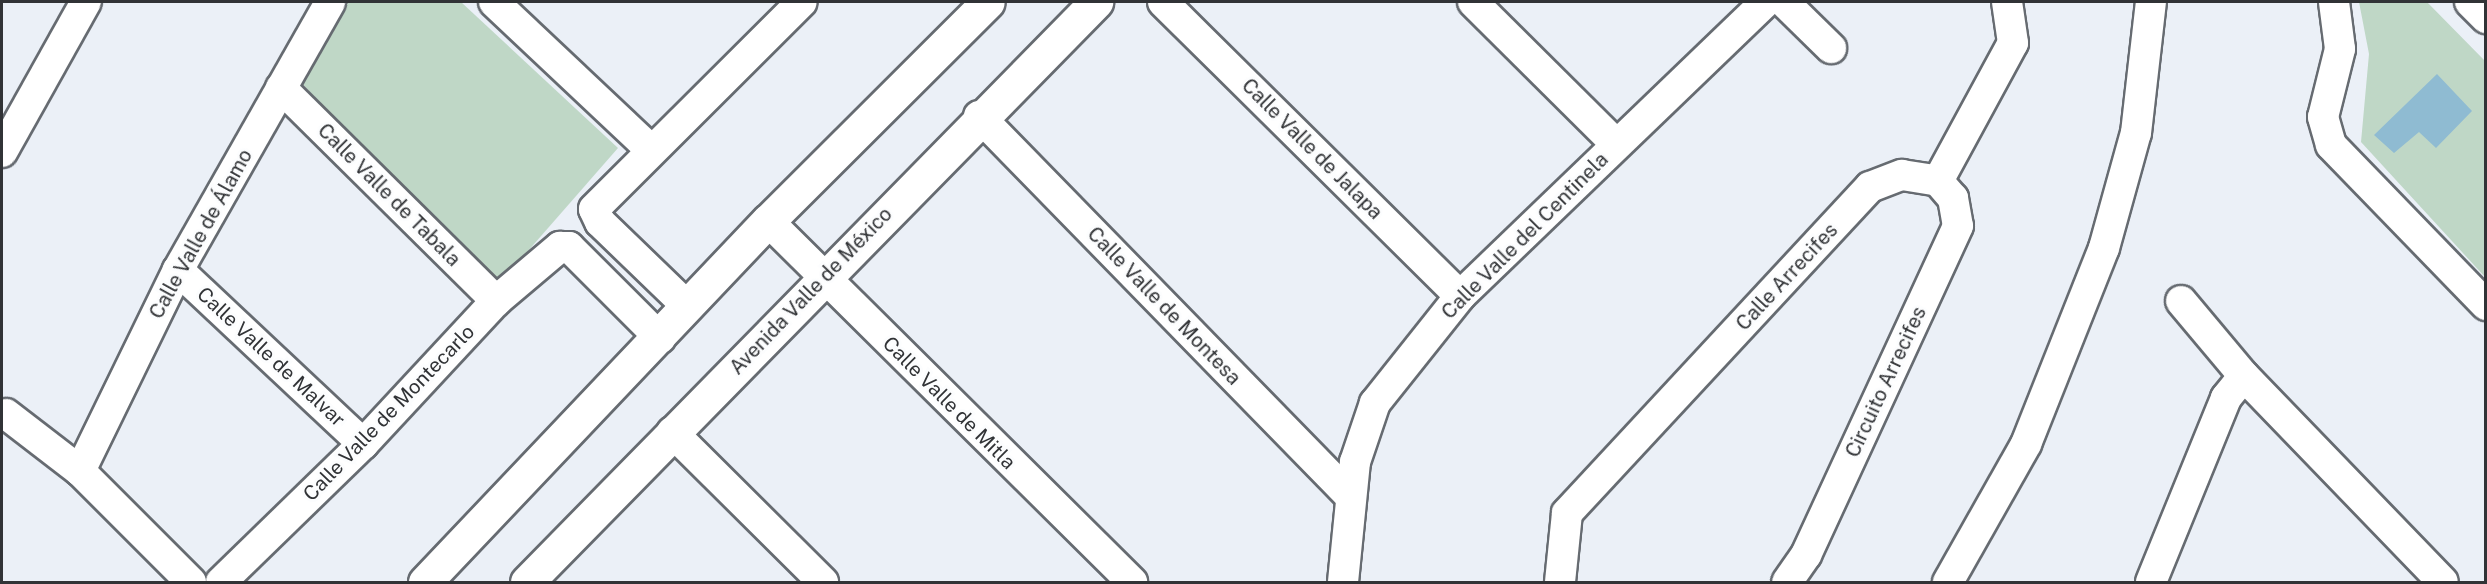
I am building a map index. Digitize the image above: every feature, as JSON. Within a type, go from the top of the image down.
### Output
[{"type":"street","points":[[3,145],[86,2]]},
{"type":"street","name":"Calle Valle de Álamo","points":[[80,471],[178,270],[330,2]]},
{"type":"street","points":[[494,2],[651,150]]},
{"type":"street","points":[[425,582],[660,338],[768,221],[988,2]]},
{"type":"street","name":"Avenida Valle de México","points":[[527,582],[824,280],[979,116],[1096,2]]},
{"type":"street","name":"Calle Valle de Jalapa","points":[[1163,2],[1460,296]]},
{"type":"street","points":[[1473,2],[1616,144]]},
{"type":"street","name":"Calle Valle del Centinela","points":[[1343,582],[1349,495],[1375,403],[1460,296],[1766,2]]},
{"type":"street","points":[[1784,2],[1832,48]]},
{"type":"street","points":[[1938,181],[2013,43],[2007,2]]},
{"type":"street","points":[[1948,582],[2026,444],[2104,248],[2136,133],[2151,2]]},
{"type":"street","points":[[2334,2],[2340,49],[2323,117],[2331,145],[2486,305]]},
{"type":"street","points":[[2470,2],[2486,18]]},
{"type":"street","points":[[688,307],[600,222],[594,209],[794,4]]},
{"type":"street","name":"Calle Valle de Tabala","points":[[281,88],[496,301]]},
{"type":"street","name":"Calle Valle de Montesa","points":[[979,116],[1349,495]]},
{"type":"street","name":"Calle Arrecifes","points":[[1560,582],[1567,513],[1870,187],[1902,175],[1938,181]]},
{"type":"street","name":"Circuito Arrecifes","points":[[1787,582],[1806,555],[1958,226],[1953,198],[1938,181]]},
{"type":"street","name":"Calle Valle de Mitla","points":[[768,221],[824,280],[1132,582]]},
{"type":"street","name":"Calle Valle de Montecarlo","points":[[221,582],[363,444],[496,301],[560,247],[570,247],[660,338]]},
{"type":"street","name":"Calle Valle de Malvar","points":[[178,270],[363,444]]},
{"type":"street","points":[[2181,301],[2244,376],[2443,582]]},
{"type":"street","points":[[2151,582],[2226,398],[2244,376]]},
{"type":"street","points":[[6,414],[80,471],[191,582]]},
{"type":"street","points":[[672,432],[823,582]]},
{"type":"green space","points":[[345,2],[461,2],[618,148],[493,291],[298,79]]},
{"type":"green space","points":[[2359,2],[2427,2],[2485,61],[2485,277],[2361,142],[2369,54]]},
{"type":"water","points":[[2437,74],[2472,111],[2436,148],[2419,132],[2394,153],[2374,135]]}]
